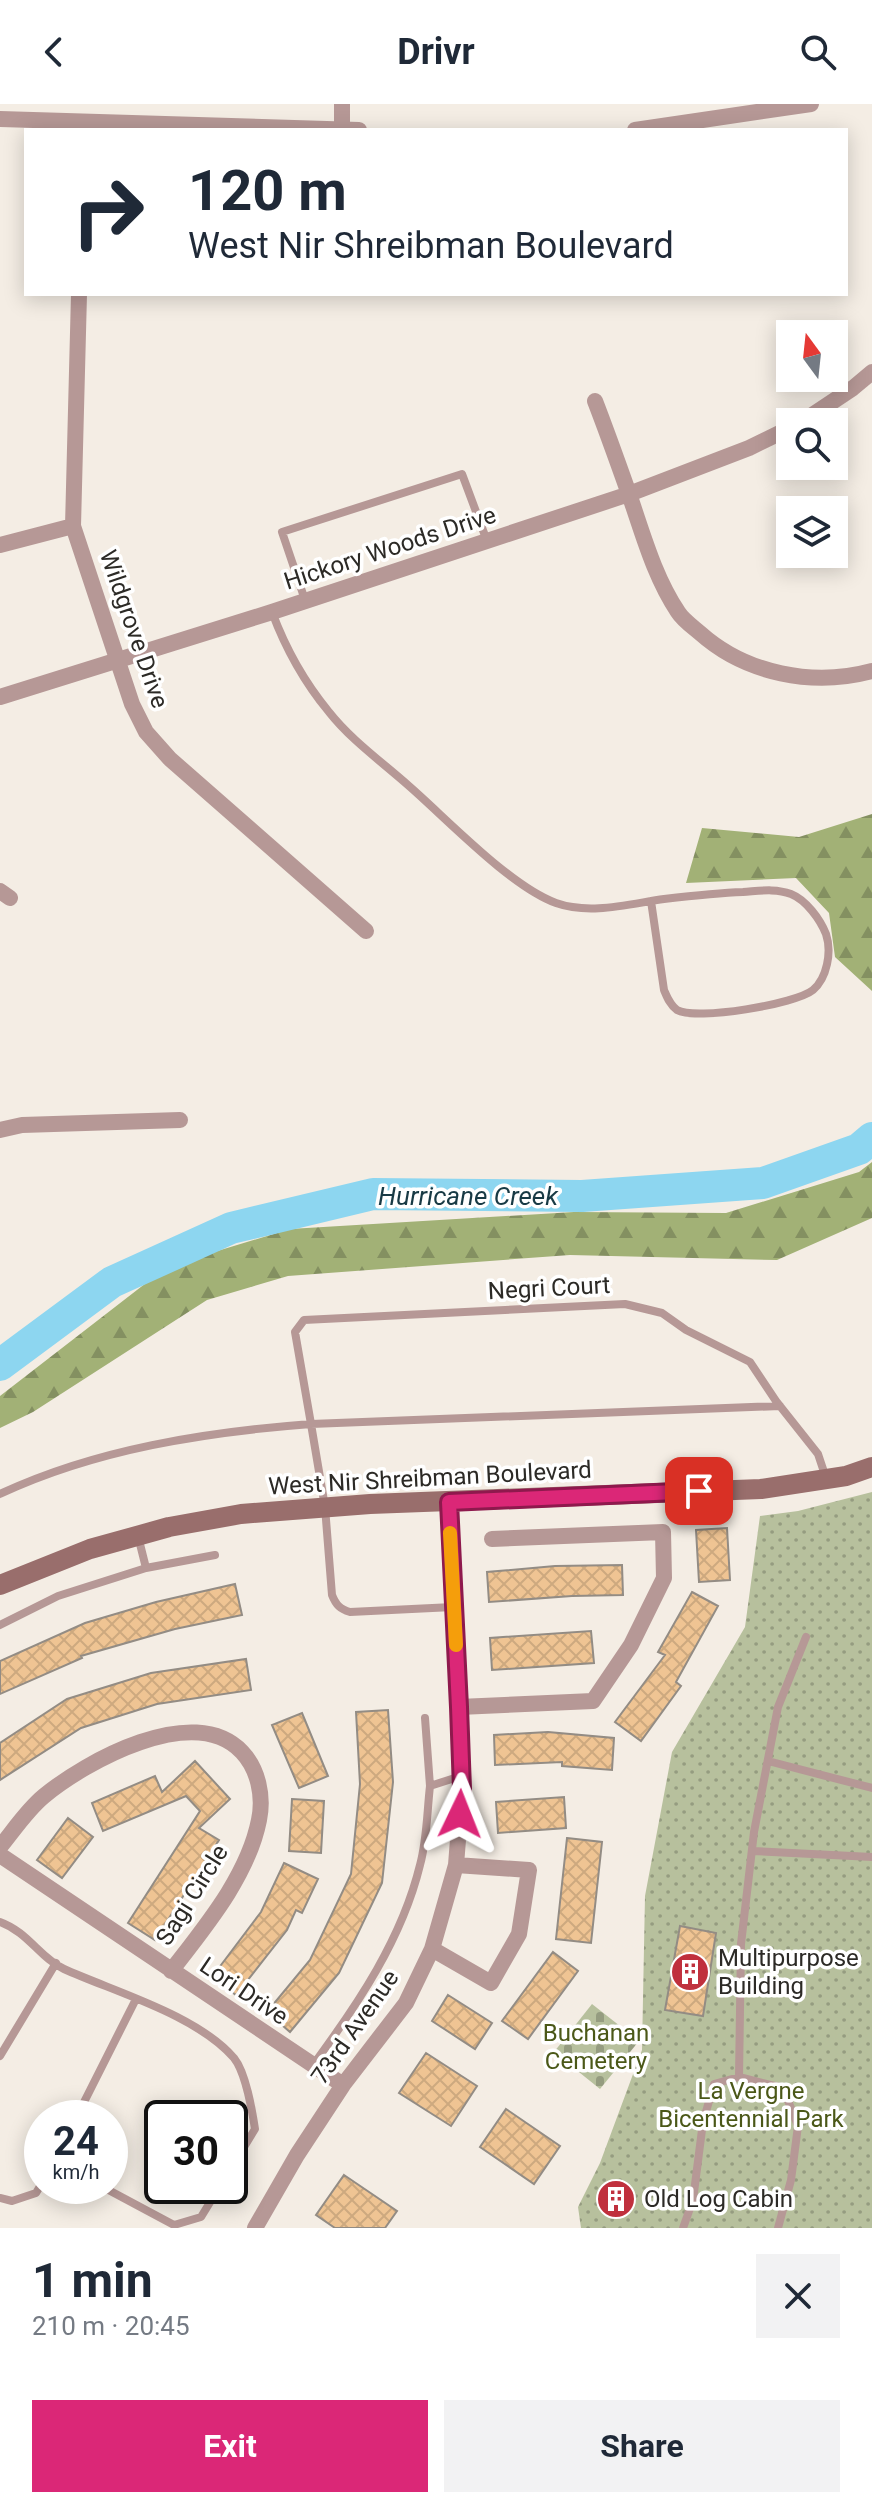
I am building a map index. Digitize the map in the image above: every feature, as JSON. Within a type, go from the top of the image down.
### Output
[{"type":"main road","name":"West Nir Shreibman Boulevard","points":[[0,1585],[90,1549],[241,1514],[325,1507],[761,1489],[836,1478],[872,1467]]},
{"type":"street","points":[[84,126],[85,104]]},
{"type":"street","points":[[342,104],[342,128]]},
{"type":"street","points":[[649,128],[811,104]]},
{"type":"street","points":[[0,119],[84,126],[256,128]]},
{"type":"street","name":"Wildgrove Drive","points":[[79,296],[73,526],[132,704],[146,732],[170,759],[366,931]]},
{"type":"street","points":[[822,408],[872,372]]},
{"type":"street","points":[[595,401],[652,564],[679,615],[707,639],[738,658],[786,675],[850,677],[872,671]]},
{"type":"street","name":"Hickory Woods Drive","points":[[0,697],[272,612],[629,494],[776,435]]},
{"type":"street","points":[[0,545],[73,526]]},
{"type":"street","points":[[0,1130],[22,1125],[180,1120]]},
{"type":"street","name":"73rd Avenue","points":[[255,2228],[297,2155],[343,2085],[406,2003],[432,1949],[456,1865],[461,1776],[449,1502]]},
{"type":"street","points":[[459,1707],[593,1701],[631,1645],[664,1578],[663,1532],[492,1539]]},
{"type":"street","name":"Sagi Circle","points":[[0,1847],[40,1799],[70,1775],[124,1747],[189,1732],[208,1734],[239,1748],[256,1775],[260,1793],[260,1817],[255,1836],[241,1868],[221,1901],[171,1971]]},
{"type":"street","name":"Lori Drive","points":[[0,1855],[343,2085]]},
{"type":"street","points":[[432,1949],[491,1983],[519,1934],[529,1870],[456,1865]]},
{"type":"lane","points":[[305,601],[282,532],[462,474],[487,541]]},
{"type":"lane","points":[[272,612],[298,665],[329,713],[518,881],[537,894],[577,908],[651,901],[759,891],[774,890],[790,894],[801,900],[821,924],[827,938],[825,972],[810,993],[799,997],[720,1014],[690,1014],[678,1010],[669,1002],[664,990],[651,901]]},
{"type":"lane","name":"Negri Court","points":[[311,1424],[295,1332],[304,1320],[625,1304],[662,1313],[686,1330],[750,1362],[836,1478]]},
{"type":"lane","points":[[0,1494],[103,1457],[214,1434],[311,1424],[780,1406]]},
{"type":"lane","points":[[311,1424],[325,1507],[332,1595],[341,1610],[454,1607]]},
{"type":"lane","points":[[138,1536],[146,1568]]},
{"type":"lane","points":[[0,1625],[58,1596],[146,1568],[215,1555]]},
{"type":"lane","points":[[739,2077],[741,1944],[752,1851],[778,1707],[806,1637]]},
{"type":"lane","points":[[313,2065],[353,2010],[400,1926],[421,1864],[430,1786],[425,1718]]},
{"type":"lane","points":[[768,1761],[872,1788]]},
{"type":"lane","points":[[430,1786],[461,1776]]},
{"type":"lane","points":[[752,1851],[872,1857]]},
{"type":"lane","points":[[0,1922],[16,1928],[61,1968],[149,2003],[204,2034],[235,2059],[249,2098],[255,2129],[248,2140]]},
{"type":"lane","points":[[0,2056],[56,1963]]},
{"type":"lane","points":[[85,2100],[136,1999]]},
{"type":"lane","points":[[683,2228],[693,2200],[703,2122],[714,2084],[739,2077],[783,2088],[798,2126],[791,2180],[778,2228]]},
{"type":"lane","points":[[0,2198],[12,2201],[24,2197]]},
{"type":"lane","points":[[128,2200],[174,2225],[201,2217],[209,2204]]},
{"type":"green space","points":[[872,814],[872,991],[835,957],[829,913],[796,878],[686,883],[702,828],[799,837]]},
{"type":"green space","points":[[872,1162],[872,1218],[777,1260],[570,1255],[288,1276],[207,1300],[33,1412],[0,1428],[0,1396],[168,1266],[290,1229],[574,1212],[726,1213],[859,1172]]},
{"type":"green space","name":"La Vergne Bicentennial Park","points":[[872,1492],[872,2228],[581,2228],[578,2207],[600,2163],[642,2050],[645,1896],[672,1752],[745,1627],[760,1516],[798,1511]]},
{"type":"green space","name":"Buchanan Cemetery","points":[[592,2004],[639,2041],[600,2089],[554,2052]]},
{"type":"building","points":[[727,1528],[730,1580],[699,1582],[696,1530]]},
{"type":"building","points":[[622,1565],[623,1595],[489,1602],[487,1572],[555,1566]]},
{"type":"building","points":[[235,1584],[242,1615],[175,1629],[81,1656],[0,1694],[0,1661],[85,1623],[156,1602]]},
{"type":"building","points":[[692,1592],[718,1606],[676,1682],[681,1686],[641,1741],[615,1722],[665,1655],[658,1652]]},
{"type":"building","points":[[591,1631],[594,1663],[492,1670],[490,1638]]},
{"type":"building","points":[[246,1659],[251,1690],[157,1704],[81,1728],[0,1780],[0,1743],[67,1699],[151,1673]]},
{"type":"building","points":[[388,1710],[393,1782],[382,1883],[339,1973],[290,2032],[267,2012],[310,1960],[351,1874],[360,1784],[356,1712]]},
{"type":"building","points":[[302,1713],[328,1776],[299,1788],[272,1725]]},
{"type":"building","points":[[548,1732],[614,1738],[612,1770],[562,1766],[562,1762],[495,1765],[494,1735]]},
{"type":"building","points":[[195,1761],[230,1799],[199,1828],[219,1840],[155,1940],[128,1923],[200,1811],[186,1796],[103,1831],[92,1803],[155,1776],[162,1792]]},
{"type":"building","points":[[564,1797],[566,1828],[498,1833],[496,1802]]},
{"type":"building","points":[[292,1799],[324,1801],[321,1853],[289,1851]]},
{"type":"building","points":[[68,1818],[93,1837],[62,1878],[37,1860]]},
{"type":"building","points":[[567,1838],[602,1842],[591,1943],[556,1939]]},
{"type":"building","points":[[284,1863],[318,1879],[302,1913],[296,1910],[287,1930],[236,1995],[212,1977],[261,1912]]},
{"type":"building","name":"Multipurpose Building","points":[[680,1926],[716,1933],[703,2016],[665,2010]]},
{"type":"building","points":[[553,1952],[578,1971],[528,2039],[502,2021]]},
{"type":"building","points":[[448,1995],[492,2023],[475,2049],[432,2021]]},
{"type":"building","points":[[426,2053],[477,2086],[451,2126],[399,2093]]},
{"type":"building","points":[[506,2109],[560,2146],[534,2184],[480,2147]]},
{"type":"building","points":[[344,2175],[397,2211],[385,2228],[335,2228],[316,2215]]},
{"type":"building","name":"Old Log Cabin","points":[[622,2189],[627,2204],[610,2209],[606,2194]]},
{"type":"waterway","name":"Hurricane Creek","points":[[0,1365],[112,1282],[231,1228],[373,1194],[582,1196],[763,1183],[859,1149],[872,1138]]},
{"type":"slow traffic","points":[[450,1533],[456,1645]]},
{"type":"place","name":"Multipurpose Building","points":[[690,1972]]},
{"type":"place","name":"Old Log Cabin","points":[[616,2199]]},
{"type":"route","points":[[460,1814],[462,1789],[449,1502],[699,1491]]}]
